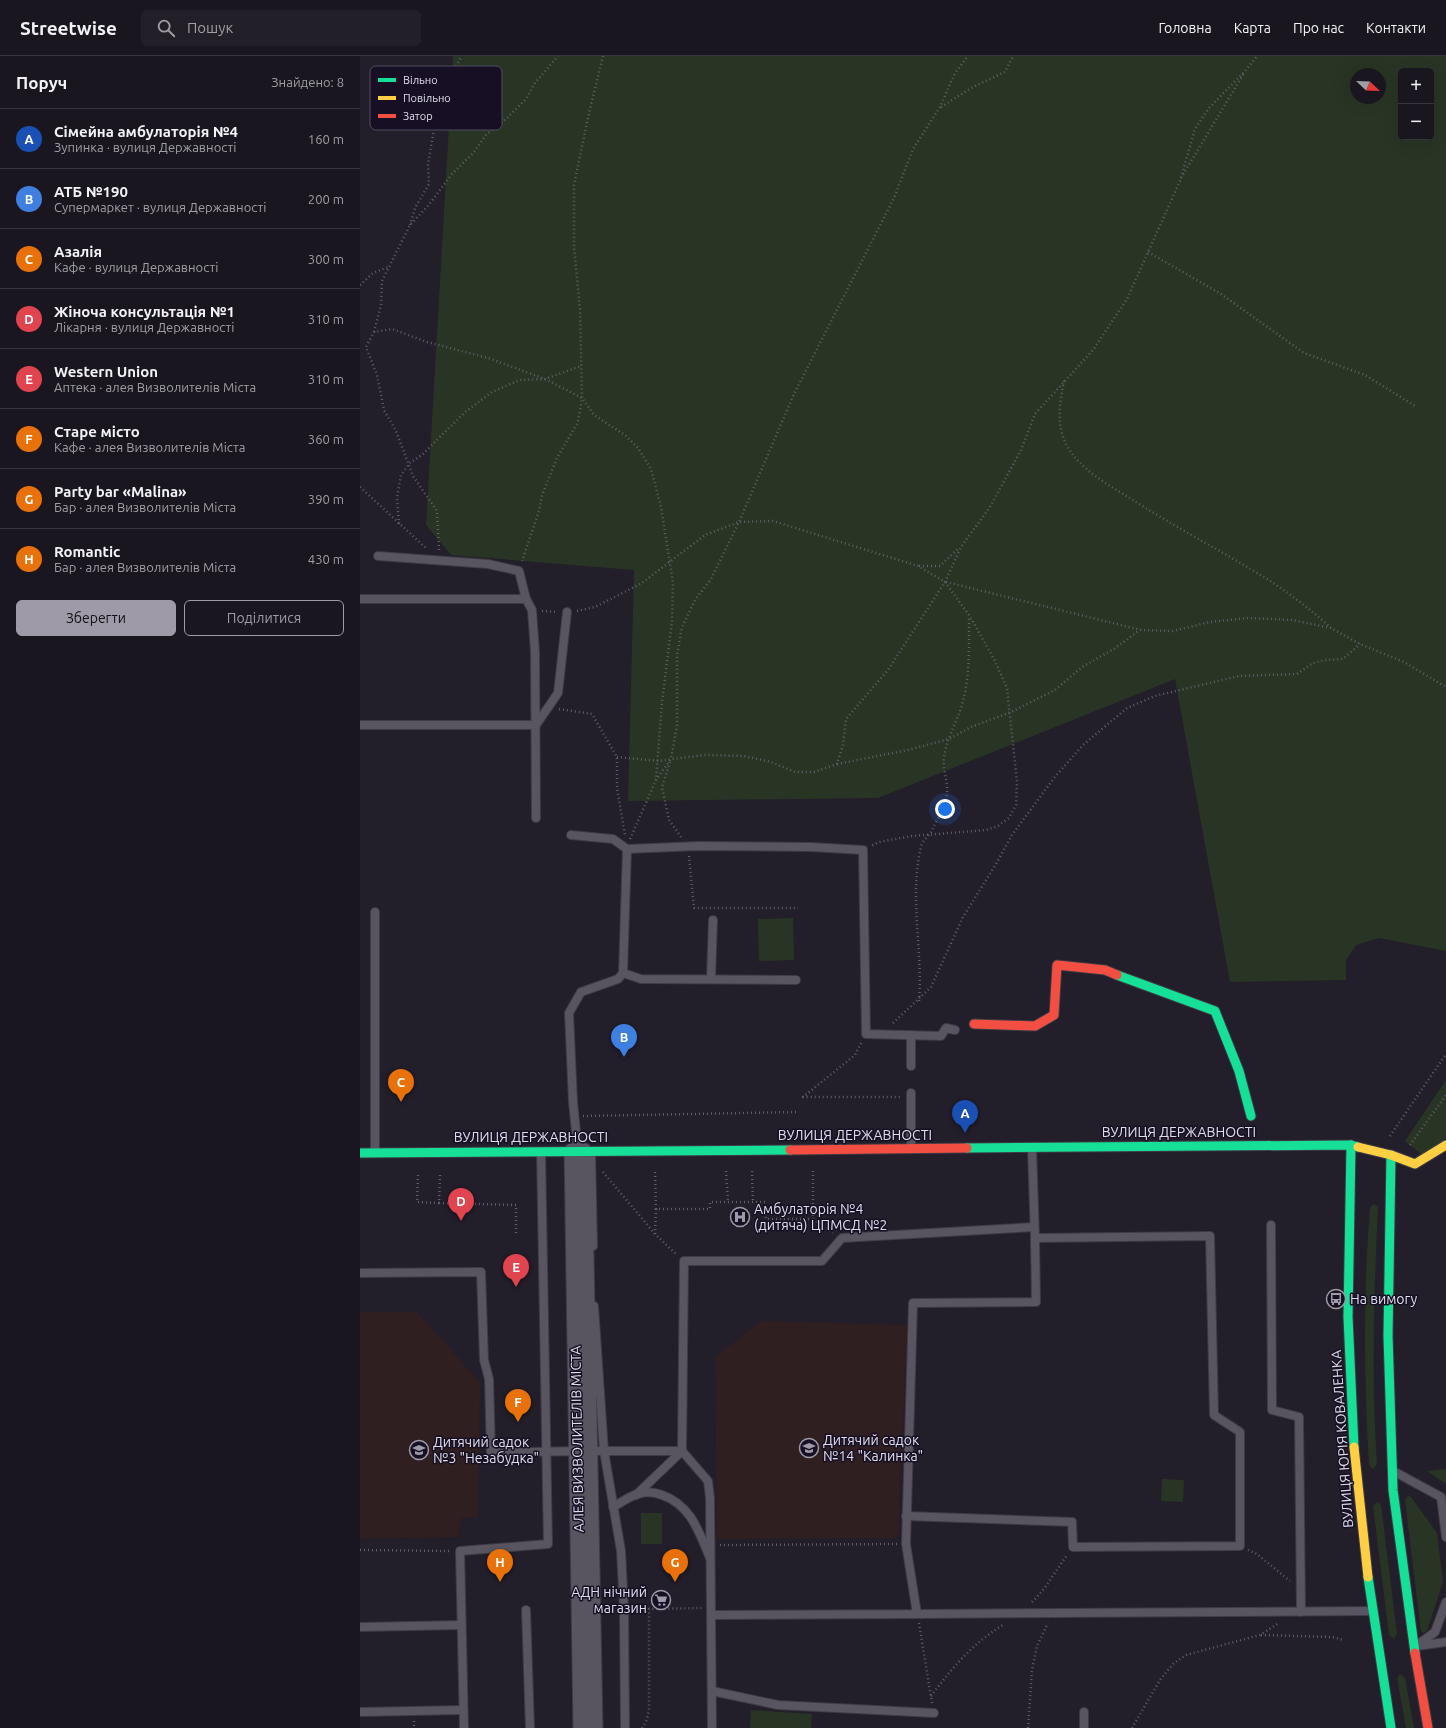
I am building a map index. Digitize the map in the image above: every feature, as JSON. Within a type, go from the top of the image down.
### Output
[{"type":"street","points":[[974,1024],[1036,1026],[1054,1015],[1057,965],[1105,970],[1215,1011],[1238,1071],[1251,1116]]},
{"type":"street","name":"ВУЛИЦЯ ДЕРЖАВНОСТІ","points":[[360,1153],[1351,1145],[1415,1164],[1446,1145]]},
{"type":"street","name":"ВУЛИЦЯ ЮРІЯ КОВАЛЕНКА","points":[[1351,1145],[1349,1342],[1358,1493],[1372,1611],[1392,1728]]},
{"type":"street","name":"АЛЕЯ ВИЗВОЛИТЕЛІВ МІСТА","points":[[581,1151],[590,1451],[594,1728]]},
{"type":"street","points":[[1395,1157],[1388,1336],[1392,1470],[1394,1498],[1428,1728]]},
{"type":"street","name":"АЛЕЯ ВИЗВОЛИТЕЛІВ МІСТА","points":[[581,1728],[590,1451]]},
{"type":"lane","points":[[378,556],[488,564],[519,571],[526,599],[532,610],[536,652],[536,818]]},
{"type":"lane","points":[[360,599],[526,599]]},
{"type":"lane","points":[[536,725],[558,692],[567,612]]},
{"type":"lane","points":[[360,725],[536,725]]},
{"type":"lane","points":[[571,835],[613,839],[626,849],[811,847],[863,850],[866,1034],[941,1036],[946,1028],[956,1030]]},
{"type":"lane","points":[[625,1728],[622,1565],[613,1507],[590,1451],[594,1305],[581,1151],[574,1116],[570,1013],[580,992],[618,979],[623,973],[626,849]]},
{"type":"lane","points":[[375,912],[376,1153]]},
{"type":"lane","points":[[711,979],[713,920]]},
{"type":"lane","points":[[623,973],[641,979],[796,980]]},
{"type":"lane","points":[[911,1035],[911,1066]]},
{"type":"lane","points":[[911,1095],[911,1148]]},
{"type":"lane","points":[[917,1614],[906,1544],[913,1303],[1036,1302],[1032,1147]]},
{"type":"lane","points":[[464,1728],[460,1551],[548,1544],[545,1452],[541,1151]]},
{"type":"lane","points":[[1271,1225],[1272,1410],[1299,1417],[1301,1612]]},
{"type":"lane","points":[[712,1728],[712,1545],[708,1481],[682,1451],[684,1261],[822,1260],[842,1238],[1034,1227]]},
{"type":"lane","points":[[906,1516],[1072,1522],[1073,1547],[1240,1546],[1240,1432],[1214,1415],[1210,1236],[1034,1238]]},
{"type":"lane","points":[[360,1273],[481,1272],[484,1360],[488,1379],[491,1453],[682,1451]]},
{"type":"lane","points":[[613,1507],[636,1495],[682,1451]]},
{"type":"lane","points":[[1392,1470],[1441,1497],[1446,1537]]},
{"type":"lane","points":[[636,1495],[654,1492],[672,1498],[686,1509],[694,1521],[712,1562]]},
{"type":"lane","points":[[1415,1647],[1434,1632],[1446,1602]]},
{"type":"lane","points":[[526,1610],[530,1728]]},
{"type":"lane","points":[[712,1611],[1022,1614],[1372,1611]]},
{"type":"lane","points":[[360,1627],[461,1625]]},
{"type":"lane","points":[[1415,1647],[1446,1642]]},
{"type":"lane","points":[[712,1691],[778,1705],[934,1713]]},
{"type":"lane","points":[[360,1712],[463,1710]]},
{"type":"lane","points":[[1084,1712],[1084,1728]]},
{"type":"path","points":[[456,66],[462,56]]},
{"type":"path","points":[[502,122],[526,99],[534,83],[558,56]]},
{"type":"path","points":[[519,571],[539,511],[542,496],[557,458],[578,422],[582,398],[580,309],[574,247],[574,185],[603,56]]},
{"type":"path","points":[[798,908],[694,908],[689,848],[669,820],[662,787],[671,759],[677,725],[677,655],[682,627],[695,600],[711,579],[739,522],[794,394],[894,198],[913,149],[940,108],[955,73],[968,56]]},
{"type":"path","points":[[940,108],[973,87],[1005,72],[1013,56]]},
{"type":"path","points":[[1180,181],[1195,129],[1209,108],[1246,70],[1257,56]]},
{"type":"path","points":[[837,764],[843,745],[846,719],[888,670],[945,582],[961,547],[990,507],[1021,450],[1035,414],[1093,350],[1127,299],[1180,181],[1246,70]]},
{"type":"path","points":[[433,130],[428,164],[429,184],[415,208],[410,225],[382,281],[381,305],[374,332],[366,347],[377,375],[384,410],[396,431],[410,462],[413,476],[437,511],[440,537],[439,561]]},
{"type":"path","points":[[410,225],[428,206],[452,174],[474,152],[486,135],[492,130]]},
{"type":"path","points":[[1148,252],[1221,294],[1304,353],[1365,375],[1415,406]]},
{"type":"path","points":[[360,285],[373,273],[389,267]]},
{"type":"path","points":[[374,332],[392,329],[427,342],[495,360],[545,379],[582,398],[594,415],[625,435],[638,448],[650,469],[661,507],[673,583],[672,621],[662,702],[656,780]]},
{"type":"path","points":[[399,524],[397,498],[401,475],[410,462],[423,454],[465,412],[492,392],[520,380],[545,379],[581,366]]},
{"type":"path","points":[[1064,381],[1060,399],[1059,419],[1066,444],[1080,462],[1102,480],[1154,513],[1273,583],[1302,602],[1331,628],[1360,644],[1404,662],[1446,687]]},
{"type":"path","points":[[360,487],[439,561]]},
{"type":"path","points":[[532,610],[567,612],[595,607],[642,583],[705,535],[739,522],[773,521],[918,566],[945,582],[1141,630],[1173,631],[1210,622],[1248,618],[1292,620],[1331,628]]},
{"type":"path","points":[[918,566],[940,566],[961,547]]},
{"type":"path","points":[[863,850],[879,842],[930,833],[963,833],[986,830],[998,826],[1009,818],[1016,805],[1017,782],[1013,757],[1011,712],[1007,688],[994,659],[969,615],[945,582]]},
{"type":"path","points":[[918,1001],[920,960],[917,896],[918,867],[921,845],[930,833],[946,799],[948,782],[944,768],[944,757],[964,698],[970,651],[969,615]]},
{"type":"path","points":[[617,757],[658,761],[705,755],[744,756],[771,762],[795,772],[814,772],[837,764],[908,750],[949,739],[971,727],[1011,712],[1055,690],[1082,667],[1114,649],[1141,630]]},
{"type":"path","points":[[880,1034],[918,1001],[931,987],[954,934],[1012,835],[1054,778],[1084,745],[1127,708],[1156,696],[1239,676],[1297,674],[1313,663],[1325,660],[1343,659],[1360,644]]},
{"type":"path","points":[[555,709],[592,714],[617,757],[617,788],[624,822],[626,849]]},
{"type":"path","points":[[626,849],[635,824],[656,780],[671,759]]},
{"type":"path","points":[[866,1034],[854,1056],[803,1097],[911,1095]]},
{"type":"path","points":[[1395,1157],[1390,1137],[1446,1054]]},
{"type":"path","points":[[1395,1157],[1446,1095]]},
{"type":"path","points":[[574,1116],[797,1112]]},
{"type":"path","points":[[813,1219],[814,1170]]},
{"type":"path","points":[[726,1171],[728,1202]]},
{"type":"path","points":[[752,1171],[753,1202]]},
{"type":"path","points":[[603,1172],[655,1234],[684,1261]]},
{"type":"path","points":[[655,1172],[655,1234]]},
{"type":"path","points":[[418,1175],[417,1202],[516,1205],[516,1234]]},
{"type":"path","points":[[439,1203],[440,1175]]},
{"type":"path","points":[[656,1209],[710,1209],[710,1202],[766,1202],[766,1219],[813,1219],[842,1238]]},
{"type":"path","points":[[712,1545],[906,1544]]},
{"type":"path","points":[[1240,1546],[1257,1554],[1301,1589]]},
{"type":"path","points":[[931,1696],[960,1658],[990,1633],[1022,1614],[1044,1589],[1062,1560],[1073,1547]]},
{"type":"path","points":[[360,1550],[460,1551]]},
{"type":"path","points":[[642,1728],[646,1722],[649,1711],[649,1609],[712,1611]]},
{"type":"path","points":[[1132,1728],[1160,1680],[1173,1664],[1186,1655],[1260,1635],[1301,1612]]},
{"type":"path","points":[[1028,1728],[1032,1670],[1037,1646],[1053,1613]]},
{"type":"path","points":[[917,1614],[934,1713]]},
{"type":"path","points":[[1260,1635],[1332,1637],[1344,1640]]},
{"type":"shaded area","name":"Дитячий садок №3 \"Незабудка\"","points":[[360,1312],[417,1312],[480,1382],[478,1517],[461,1518],[458,1537],[360,1539]]},
{"type":"shaded area","name":"Дитячий садок №14 \"Калинка\"","points":[[761,1321],[907,1325],[898,1538],[717,1539],[715,1357]]},
{"type":"green space","points":[[453,56],[1446,56],[1446,951],[1379,938],[1356,945],[1346,960],[1346,980],[1230,982],[1175,679],[878,798],[628,801],[634,570],[451,555],[426,525],[449,130],[502,130],[502,66],[452,66]]},
{"type":"green space","points":[[793,918],[794,960],[759,961],[758,919]]},
{"type":"green space","points":[[1446,1080],[1446,1137],[1430,1161],[1405,1141]]},
{"type":"green space","points":[[1374,1204],[1378,1207],[1374,1303],[1374,1400],[1377,1464],[1373,1469],[1369,1465],[1366,1401],[1365,1304],[1370,1208]]},
{"type":"green space","points":[[1446,1469],[1446,1484],[1427,1471]]},
{"type":"green space","points":[[1162,1479],[1184,1480],[1183,1502],[1161,1501]]},
{"type":"green space","points":[[1408,1496],[1411,1497],[1437,1533],[1443,1582],[1427,1631],[1424,1633],[1421,1632],[1405,1500]]},
{"type":"green space","points":[[1378,1502],[1381,1505],[1397,1634],[1394,1639],[1389,1635],[1373,1506]]},
{"type":"green space","points":[[641,1513],[662,1513],[662,1544],[641,1544]]},
{"type":"green space","points":[[1400,1674],[1405,1678],[1414,1728],[1406,1728],[1397,1678]]},
{"type":"green space","points":[[751,1710],[812,1714],[811,1728],[750,1728]]},
{"type":"traffic: fast","points":[[1117,975],[1215,1011],[1239,1071],[1251,1116]]},
{"type":"traffic: fast","points":[[1351,1145],[1348,1317],[1354,1447]]},
{"type":"traffic: fast","points":[[967,1148],[1351,1145],[1358,1147]]},
{"type":"traffic: fast","points":[[360,1153],[790,1150]]},
{"type":"traffic: fast","points":[[1391,1155],[1388,1336],[1393,1490],[1415,1653]]},
{"type":"traffic: fast","points":[[1368,1577],[1391,1728]]},
{"type":"traffic: slow","points":[[1358,1147],[1391,1155],[1415,1164],[1446,1145]]},
{"type":"traffic: slow","points":[[1354,1447],[1368,1577]]},
{"type":"traffic: jam","points":[[974,1024],[1035,1026],[1054,1015],[1057,965],[1105,970],[1117,975]]},
{"type":"traffic: jam","points":[[790,1150],[967,1148]]},
{"type":"traffic: jam","points":[[1415,1653],[1428,1728]]},
{"type":"place","name":"АТБ №190","points":[[624,1057]]},
{"type":"place","name":"Азалія","points":[[401,1102]]},
{"type":"place","name":"Сімейна амбулаторія №4","points":[[965,1133]]},
{"type":"place","name":"Амбулаторія №4 (дитяча) ЦПМСД №2","points":[[740,1217]]},
{"type":"place","name":"Жіноча консультація №1","points":[[461,1221]]},
{"type":"place","name":"Western Union","points":[[516,1287]]},
{"type":"place","name":"На вимогу","points":[[1336,1299]]},
{"type":"place","name":"Старе місто","points":[[518,1422]]},
{"type":"place","name":"Дитячий садок №14 \"Калинка\"","points":[[809,1448]]},
{"type":"place","name":"Дитячий садок №3 \"Незабудка\"","points":[[419,1450]]},
{"type":"place","name":"Romantic","points":[[500,1582]]},
{"type":"place","name":"Party bar «Malina»","points":[[675,1582]]},
{"type":"place","name":"АДН нічний магазин","points":[[661,1600]]}]
